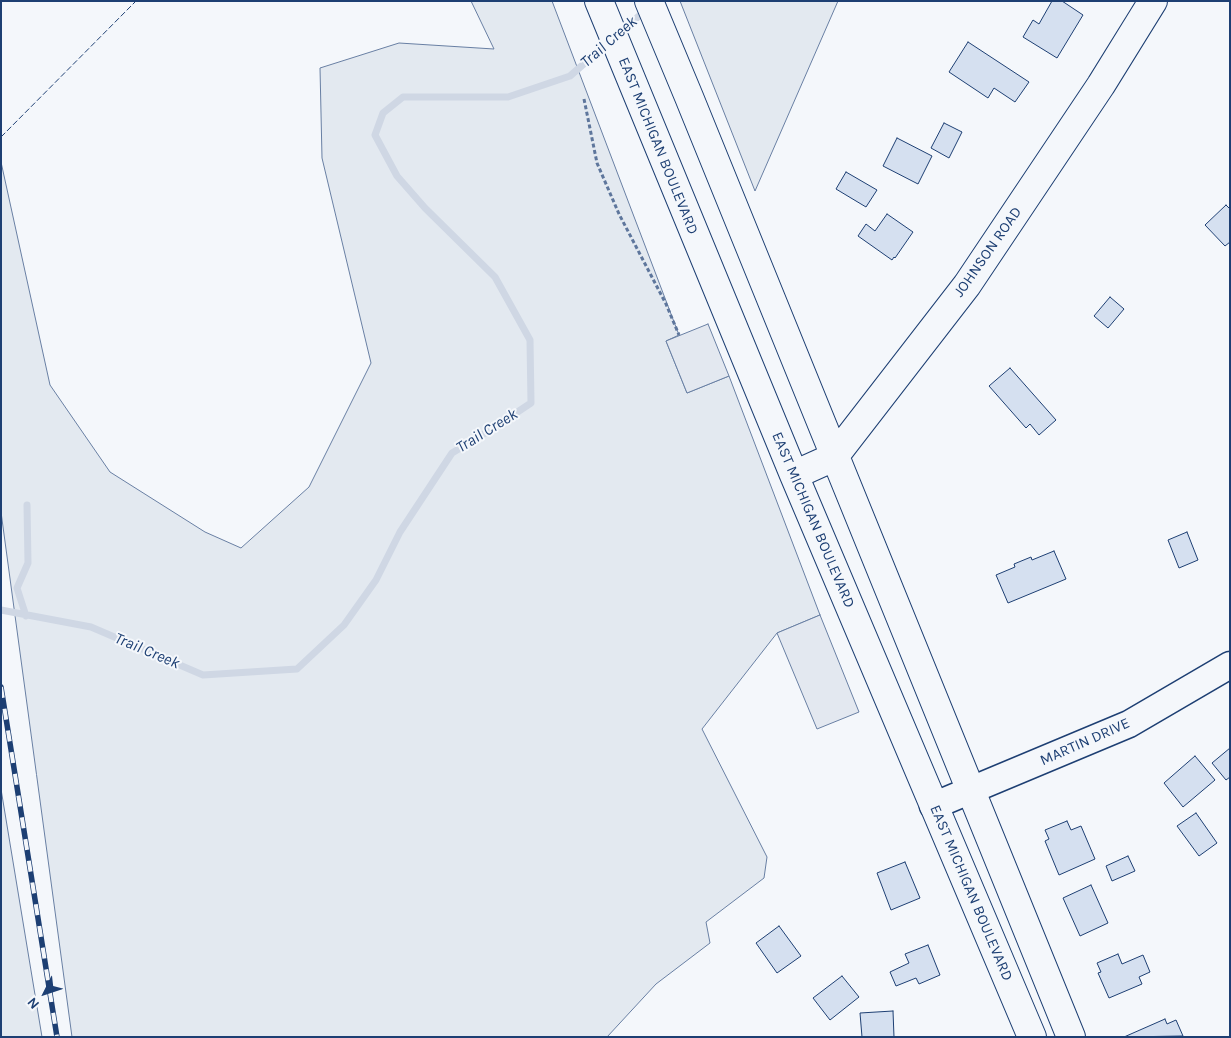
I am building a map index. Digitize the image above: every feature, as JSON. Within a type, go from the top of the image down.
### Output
[{"type":"main road","name":"EAST MICHIGAN BOULEVARD","points":[[600,1],[794,475],[1032,1037]]},
{"type":"main road","points":[[649,1],[1071,1037]]},
{"type":"main road","name":"JOHNSON ROAD","points":[[794,475],[834,457],[967,285],[1101,85],[1152,1]]},
{"type":"street","name":"MARTIN DRIVE","points":[[933,806],[971,792],[1129,724],[1230,665]]},
{"type":"path","points":[[584,99],[597,163],[624,222],[666,304],[679,336]]},
{"type":"shaded area","points":[[471,1],[552,1],[679,335],[666,341],[687,393],[729,376],[820,615],[777,633],[702,729],[767,857],[764,878],[706,922],[710,943],[656,984],[607,1037],[72,1037],[1,512],[1,162],[50,385],[110,472],[205,532],[241,548],[309,487],[371,363],[322,158],[320,68],[399,43],[494,49]]},
{"type":"shaded area","points":[[680,1],[838,1],[755,191]]},
{"type":"shaded area","points":[[708,324],[729,376],[687,393],[666,341]]},
{"type":"shaded area","points":[[820,615],[859,712],[817,729],[777,633]]},
{"type":"shaded area","points":[[1,789],[42,1037],[1,1037]]},
{"type":"building","points":[[1052,1],[1062,1],[1083,15],[1057,58],[1023,37],[1033,20],[1039,24]]},
{"type":"building","points":[[968,42],[1029,82],[1015,102],[994,88],[988,98],[949,72]]},
{"type":"building","points":[[944,123],[962,132],[949,158],[931,148]]},
{"type":"building","points":[[897,138],[932,156],[918,184],[883,166]]},
{"type":"building","points":[[846,172],[877,190],[866,207],[836,189]]},
{"type":"building","points":[[1226,205],[1230,209],[1230,242],[1225,246],[1205,225]]},
{"type":"building","points":[[887,214],[913,232],[892,260],[858,236],[866,224],[875,231]]},
{"type":"building","points":[[1110,297],[1124,309],[1108,328],[1094,316]]},
{"type":"building","points":[[1010,368],[1056,420],[1039,435],[1030,424],[1026,428],[989,386]]},
{"type":"building","points":[[1187,532],[1198,560],[1179,568],[1168,540]]},
{"type":"building","points":[[1054,551],[1066,579],[1008,603],[996,575],[1015,567],[1014,564],[1031,557],[1032,560]]},
{"type":"building","points":[[1230,748],[1230,777],[1226,780],[1212,763]]},
{"type":"building","points":[[1195,756],[1215,780],[1183,807],[1164,783]]},
{"type":"building","points":[[1196,813],[1217,843],[1199,856],[1177,826]]},
{"type":"building","points":[[1067,821],[1071,830],[1081,826],[1095,859],[1059,875],[1045,841],[1049,839],[1045,830]]},
{"type":"building","points":[[1128,856],[1135,871],[1112,881],[1106,866]]},
{"type":"building","points":[[905,862],[920,898],[891,910],[877,873]]},
{"type":"building","points":[[1091,885],[1108,923],[1080,936],[1063,898]]},
{"type":"building","points":[[779,926],[801,956],[777,973],[756,943]]},
{"type":"building","points":[[928,945],[940,975],[919,984],[916,978],[896,986],[890,972],[909,963],[905,954]]},
{"type":"building","points":[[1118,954],[1122,964],[1143,955],[1150,972],[1139,977],[1142,984],[1109,998],[1098,973],[1101,972],[1097,963]]},
{"type":"building","points":[[842,976],[859,997],[830,1020],[813,998]]},
{"type":"building","points":[[893,1011],[894,1037],[862,1037],[860,1013]]},
{"type":"building","points":[[1165,1019],[1167,1024],[1176,1020],[1183,1036],[1124,1037]]},
{"type":"waterway","name":"Trail Creek","points":[[618,34],[646,10]]},
{"type":"waterway","name":"Trail Creek","points":[[1,610],[91,627],[203,675],[297,669],[344,625],[376,580],[400,532],[452,453],[531,403],[530,340],[495,277],[425,208],[397,176],[375,135],[383,113],[403,97],[508,97],[570,76],[610,41]]},
{"type":"waterway","points":[[26,616],[17,588],[28,563],[27,505]]},
{"type":"railway","points":[[1,687],[57,1037]]},
{"type":"fence","points":[[1,137],[136,1]]}]
